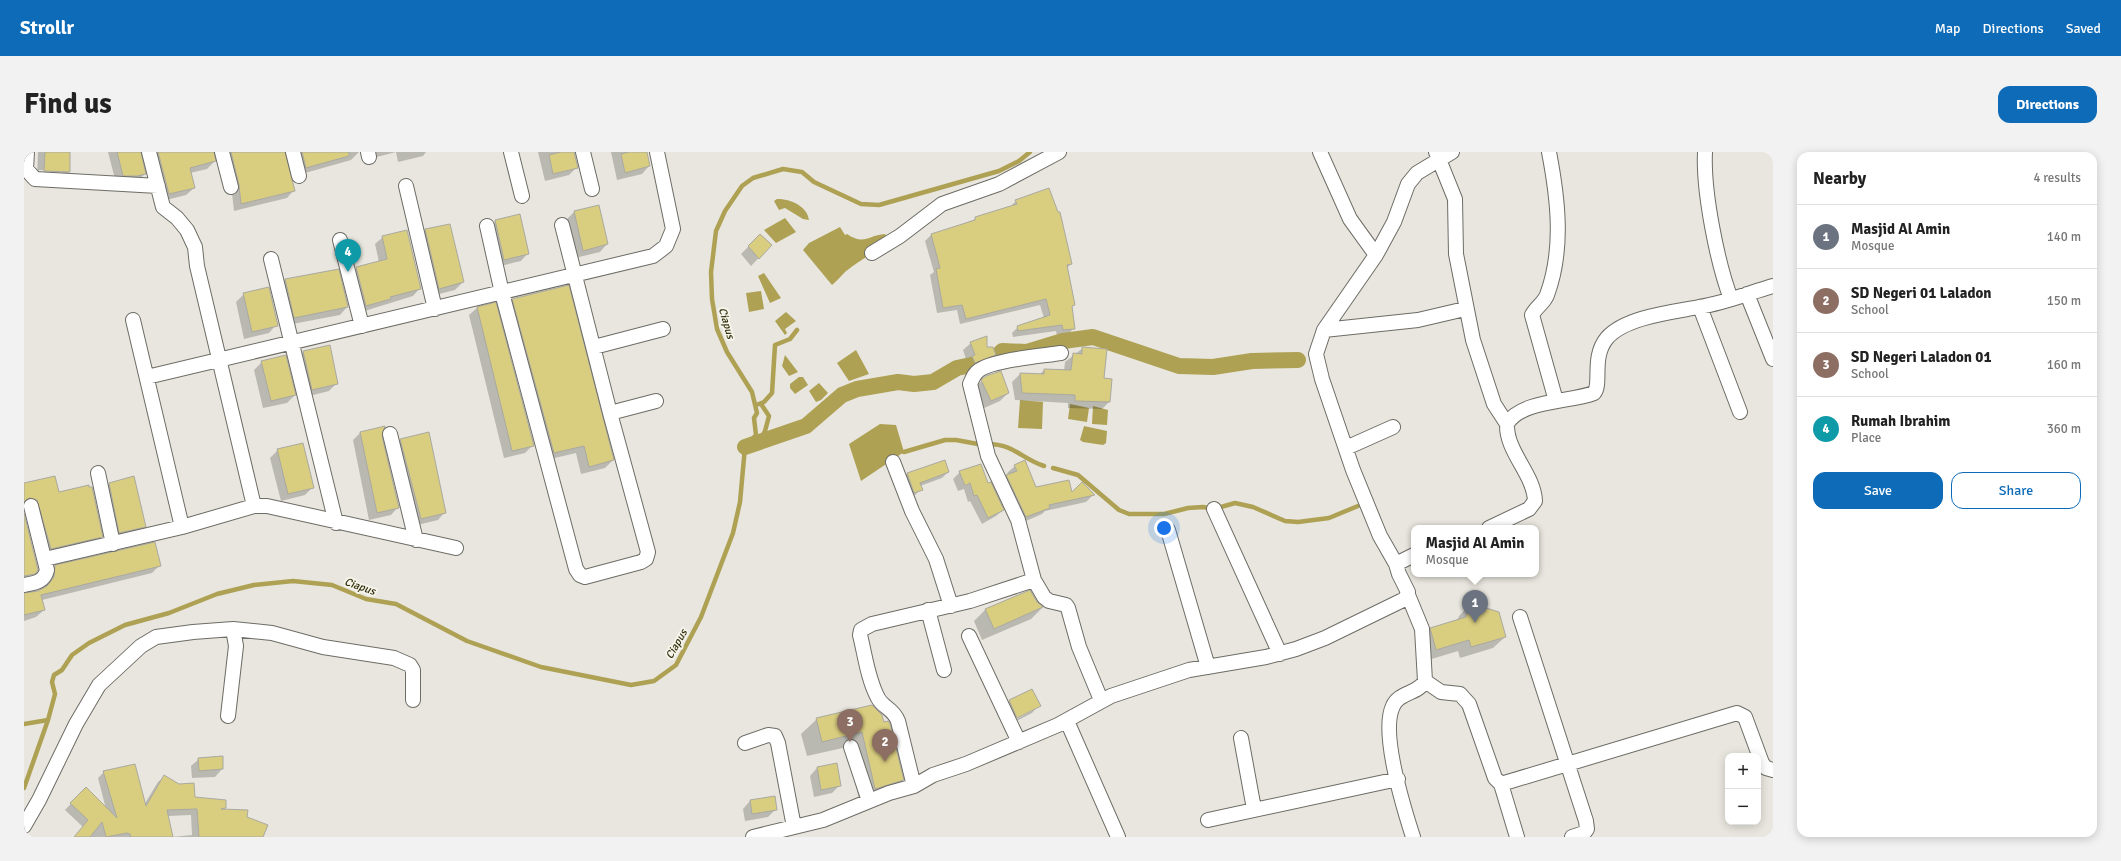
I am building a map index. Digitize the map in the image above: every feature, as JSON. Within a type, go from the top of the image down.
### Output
[{"type":"street","points":[[26,152],[26,169],[35,179],[158,186]]},
{"type":"street","points":[[149,152],[163,207],[182,223],[195,247],[197,266],[254,506]]},
{"type":"street","points":[[222,152],[231,187]]},
{"type":"street","points":[[293,152],[299,176]]},
{"type":"street","points":[[511,152],[522,196]]},
{"type":"street","points":[[583,152],[592,189]]},
{"type":"street","points":[[146,377],[219,361],[653,256],[666,246],[673,229],[657,152]]},
{"type":"street","points":[[872,252],[900,236],[942,204],[999,184],[1059,152]]},
{"type":"street","points":[[1320,152],[1350,219],[1376,255]]},
{"type":"street","points":[[1452,152],[1438,156],[1417,173],[1408,184],[1394,222],[1376,255],[1324,330],[1316,354],[1322,380],[1353,470],[1380,536],[1396,564],[1422,629],[1426,680],[1441,692],[1460,694],[1469,704],[1495,778],[1500,784],[1517,837]]},
{"type":"street","points":[[1549,152],[1557,206],[1558,253],[1547,294],[1532,316],[1556,401]]},
{"type":"street","points":[[1705,152],[1706,180],[1712,217],[1720,260],[1730,299]]},
{"type":"street","points":[[1438,156],[1455,199],[1456,254],[1466,309],[1494,404],[1507,424],[1513,446],[1530,485],[1535,501],[1529,509],[1495,525]]},
{"type":"street","points":[[406,186],[435,309]]},
{"type":"street","points":[[487,226],[502,293],[576,569],[580,575],[585,577],[640,562],[646,559],[648,555],[647,544],[610,413],[562,225]]},
{"type":"street","points":[[340,240],[362,326]]},
{"type":"street","points":[[271,259],[336,523]]},
{"type":"street","points":[[1507,424],[1511,418],[1519,413],[1556,401],[1588,395],[1596,391],[1597,364],[1600,350],[1615,331],[1659,315],[1700,307],[1773,286]]},
{"type":"street","points":[[1747,294],[1773,359]]},
{"type":"street","points":[[1700,307],[1740,412]]},
{"type":"street","points":[[1324,330],[1418,320],[1466,309]]},
{"type":"street","points":[[133,320],[182,527]]},
{"type":"street","points":[[594,346],[663,329]]},
{"type":"street","points":[[1061,354],[1004,361],[985,366],[976,372],[970,384],[988,456],[1018,520],[1034,580],[1044,597],[1050,601],[1066,605],[1068,608],[1079,647],[1101,700]]},
{"type":"street","points":[[610,413],[656,401]]},
{"type":"street","points":[[1346,448],[1393,427]]},
{"type":"street","points":[[390,434],[416,540]]},
{"type":"street","points":[[893,462],[912,511],[936,559],[950,606]]},
{"type":"street","points":[[98,473],[113,544]]},
{"type":"street","points":[[24,585],[39,582],[45,576],[47,570],[31,506]]},
{"type":"street","points":[[45,559],[182,527],[254,506],[267,506],[336,523],[456,548]]},
{"type":"street","points":[[1214,509],[1280,654]]},
{"type":"street","points":[[1168,530],[1208,667]]},
{"type":"street","points":[[1396,564],[1411,556]]},
{"type":"street","points":[[914,786],[898,720],[894,712],[880,702],[877,697],[860,635],[861,630],[864,626],[986,597],[1034,580]]},
{"type":"street","points":[[753,837],[787,832],[839,814],[889,793],[914,786],[933,775],[966,764],[1067,721],[1101,700],[1168,676],[1280,654],[1309,644],[1398,604],[1408,595]]},
{"type":"street","points":[[928,610],[944,670]]},
{"type":"street","points":[[1520,617],[1586,820],[1587,829],[1584,833],[1572,837]]},
{"type":"street","points":[[228,716],[236,646],[233,629]]},
{"type":"street","points":[[24,826],[39,800],[76,724],[99,685],[141,646],[156,637],[233,629],[272,633],[323,647],[403,661],[410,665],[413,670],[413,700]]},
{"type":"street","points":[[969,636],[1019,742]]},
{"type":"street","points":[[1414,837],[1389,742],[1391,710],[1396,701],[1416,690],[1426,680]]},
{"type":"street","points":[[1500,784],[1568,766],[1737,713],[1745,717],[1762,763],[1766,768],[1773,770]]},
{"type":"street","points":[[1067,721],[1118,837]]},
{"type":"street","points":[[745,743],[768,736],[775,736],[778,743],[787,832]]},
{"type":"street","points":[[1241,738],[1254,809]]},
{"type":"street","points":[[851,747],[870,801]]},
{"type":"street","points":[[1208,820],[1398,779]]},
{"type":"shaded area","points":[[777,199],[788,200],[798,204],[808,215],[809,220],[803,219],[785,208],[779,210],[774,201]]},
{"type":"shaded area","points":[[785,218],[796,232],[776,243],[764,230]]},
{"type":"shaded area","points":[[840,227],[845,235],[847,234],[862,240],[885,234],[886,236],[883,242],[873,252],[845,272],[832,285],[803,250],[809,243]]},
{"type":"shaded area","points":[[764,273],[781,298],[770,303],[758,276]]},
{"type":"shaded area","points":[[761,291],[764,309],[749,312],[746,293]]},
{"type":"shaded area","points":[[786,312],[796,321],[785,329],[787,333],[785,335],[775,321]]},
{"type":"shaded area","points":[[856,350],[869,374],[849,381],[837,363]]},
{"type":"shaded area","points":[[785,355],[798,372],[789,376],[782,366]]},
{"type":"shaded area","points":[[799,377],[803,377],[808,385],[795,394],[790,388],[790,384]]},
{"type":"shaded area","points":[[819,383],[828,393],[821,400],[816,402],[809,391]]},
{"type":"shaded area","points":[[1020,400],[1043,402],[1042,429],[1018,428]]},
{"type":"shaded area","points":[[1070,404],[1089,408],[1087,422],[1068,419]]},
{"type":"shaded area","points":[[1093,406],[1108,410],[1107,425],[1092,424]]},
{"type":"shaded area","points":[[880,424],[896,425],[904,452],[861,481],[849,444]]},
{"type":"shaded area","points":[[1084,426],[1107,431],[1106,443],[1103,445],[1083,442],[1080,440]]},
{"type":"building","points":[[45,152],[70,152],[70,172],[44,171]]},
{"type":"building","points":[[117,152],[141,152],[146,174],[137,176],[123,176]]},
{"type":"building","points":[[158,152],[214,152],[216,161],[190,168],[195,188],[169,194]]},
{"type":"building","points":[[231,152],[285,152],[295,191],[241,204],[239,185]]},
{"type":"building","points":[[302,152],[349,152],[349,156],[306,168]]},
{"type":"building","points":[[561,152],[574,152],[578,168],[553,174],[549,155]]},
{"type":"building","points":[[629,152],[647,152],[650,166],[625,173],[621,154]]},
{"type":"building","points":[[1049,188],[1058,212],[1060,212],[1072,264],[1067,265],[1075,305],[1072,306],[1075,329],[1063,330],[1062,325],[1018,331],[1017,326],[1050,315],[1046,299],[966,319],[962,305],[943,308],[936,269],[940,268],[931,234],[975,220],[975,217],[1017,204],[1015,200]]},
{"type":"building","points":[[599,205],[608,244],[583,251],[574,211]]},
{"type":"building","points":[[520,214],[529,254],[504,260],[495,220]]},
{"type":"building","points":[[450,224],[464,282],[439,289],[425,229]]},
{"type":"building","points":[[407,230],[421,289],[390,297],[391,299],[366,306],[356,267],[387,259],[382,236]]},
{"type":"building","points":[[760,234],[772,245],[759,259],[748,246]]},
{"type":"building","points":[[339,269],[348,307],[294,318],[285,279]]},
{"type":"building","points":[[569,285],[614,460],[589,467],[584,446],[554,453],[512,299]]},
{"type":"building","points":[[269,287],[278,326],[252,332],[243,293]]},
{"type":"building","points":[[496,302],[534,446],[512,451],[477,307]]},
{"type":"building","points":[[987,336],[987,347],[993,347],[996,355],[975,363],[972,356],[975,355],[970,342]]},
{"type":"building","points":[[330,345],[338,384],[312,390],[303,351]]},
{"type":"building","points":[[1082,347],[1107,349],[1104,378],[1112,379],[1110,402],[1075,401],[1075,395],[1022,393],[1020,373],[1044,374],[1044,369],[1071,370],[1073,353],[1082,354]]},
{"type":"building","points":[[286,355],[296,395],[271,401],[261,361]]},
{"type":"building","points":[[1001,371],[1009,393],[991,401],[981,380],[986,376]]},
{"type":"building","points":[[385,426],[382,436],[399,508],[377,513],[360,432]]},
{"type":"building","points":[[429,432],[446,513],[421,519],[400,439]]},
{"type":"building","points":[[303,443],[314,488],[288,494],[277,449]]},
{"type":"building","points":[[945,460],[949,472],[920,483],[923,490],[914,493],[907,473]]},
{"type":"building","points":[[1025,460],[1036,487],[1069,480],[1072,492],[1082,482],[1095,495],[1049,505],[1050,508],[1026,517],[1006,475],[1017,471],[1014,465]]},
{"type":"building","points":[[981,464],[988,483],[991,482],[1004,510],[988,518],[977,495],[974,496],[970,483],[965,486],[959,471]]},
{"type":"building","points":[[55,476],[59,492],[89,485],[89,487],[92,487],[103,537],[51,549],[37,500],[29,498],[24,502],[24,483]]},
{"type":"building","points":[[134,476],[146,527],[119,533],[109,483]]},
{"type":"building","points":[[24,513],[38,570],[35,574],[24,576]]},
{"type":"building","points":[[155,542],[161,566],[41,595],[45,610],[24,615],[24,593],[38,591],[47,586],[54,577],[55,565]]},
{"type":"building","points":[[1030,590],[1037,602],[1043,607],[994,629],[985,609]]},
{"type":"building","points":[[1470,603],[1499,612],[1506,637],[1471,647],[1469,640],[1436,650],[1430,628],[1466,617]]},
{"type":"building","points":[[1032,689],[1041,706],[1017,718],[1009,700]]},
{"type":"building","points":[[872,705],[882,715],[884,722],[888,721],[890,724],[904,780],[875,789],[862,732],[822,742],[816,718]]},
{"type":"building","points":[[223,756],[223,769],[199,771],[198,758]]},
{"type":"building","points":[[837,763],[841,786],[821,790],[817,767]]},
{"type":"building","points":[[135,764],[146,806],[164,775],[179,784],[194,783],[195,797],[226,800],[226,808],[221,809],[248,810],[247,817],[268,825],[263,837],[199,837],[197,809],[167,810],[173,837],[131,837],[130,834],[127,833],[106,837],[102,822],[90,837],[74,837],[88,820],[70,803],[86,787],[117,818],[103,771]]},
{"type":"building","points":[[775,796],[777,810],[752,814],[750,800]]},
{"type":"waterway","name":"Ciapus","points":[[24,788],[48,720],[55,694],[52,682],[54,675],[62,670],[72,655],[89,643],[125,625],[169,613],[217,594],[254,585],[293,581],[332,585],[366,599],[396,604],[467,641],[541,667],[631,685],[654,681],[676,665],[701,617],[733,533],[740,502],[745,447],[756,435],[754,418],[757,413],[752,392],[727,352],[717,329],[712,299],[711,272],[716,231],[725,211],[742,186],[753,178],[783,169],[802,172],[814,182],[861,204],[879,205],[999,171],[1019,161],[1030,152]]},
{"type":"waterway","points":[[756,405],[764,402],[772,393],[775,345],[790,339],[797,330]]},
{"type":"waterway","points":[[745,447],[806,426],[842,395],[857,389],[898,382],[914,384],[933,382],[957,368],[994,360],[1002,351],[1027,352],[1063,341],[1093,337],[1179,366],[1213,367],[1252,361],[1298,360]]},
{"type":"waterway","points":[[760,441],[765,431],[769,416],[761,404]]},
{"type":"waterway","points":[[904,452],[945,440],[956,440],[978,444]]},
{"type":"waterway","points":[[988,444],[1004,446],[1044,466]]},
{"type":"waterway","points":[[1053,468],[1078,475],[1119,510],[1129,514],[1164,514],[1188,508],[1203,507],[1214,509],[1235,503],[1253,507],[1285,521],[1298,522],[1329,518],[1358,506]]},
{"type":"waterway","points":[[24,724],[48,720]]},
{"type":"place","name":"Rumah Ibrahim","points":[[348,272]]},
{"type":"place","name":"Masjid Al Amin","points":[[1475,623]]},
{"type":"place","name":"SD Negeri Laladon 01","points":[[850,742]]},
{"type":"place","name":"SD Negeri 01 Laladon","points":[[885,762]]}]
